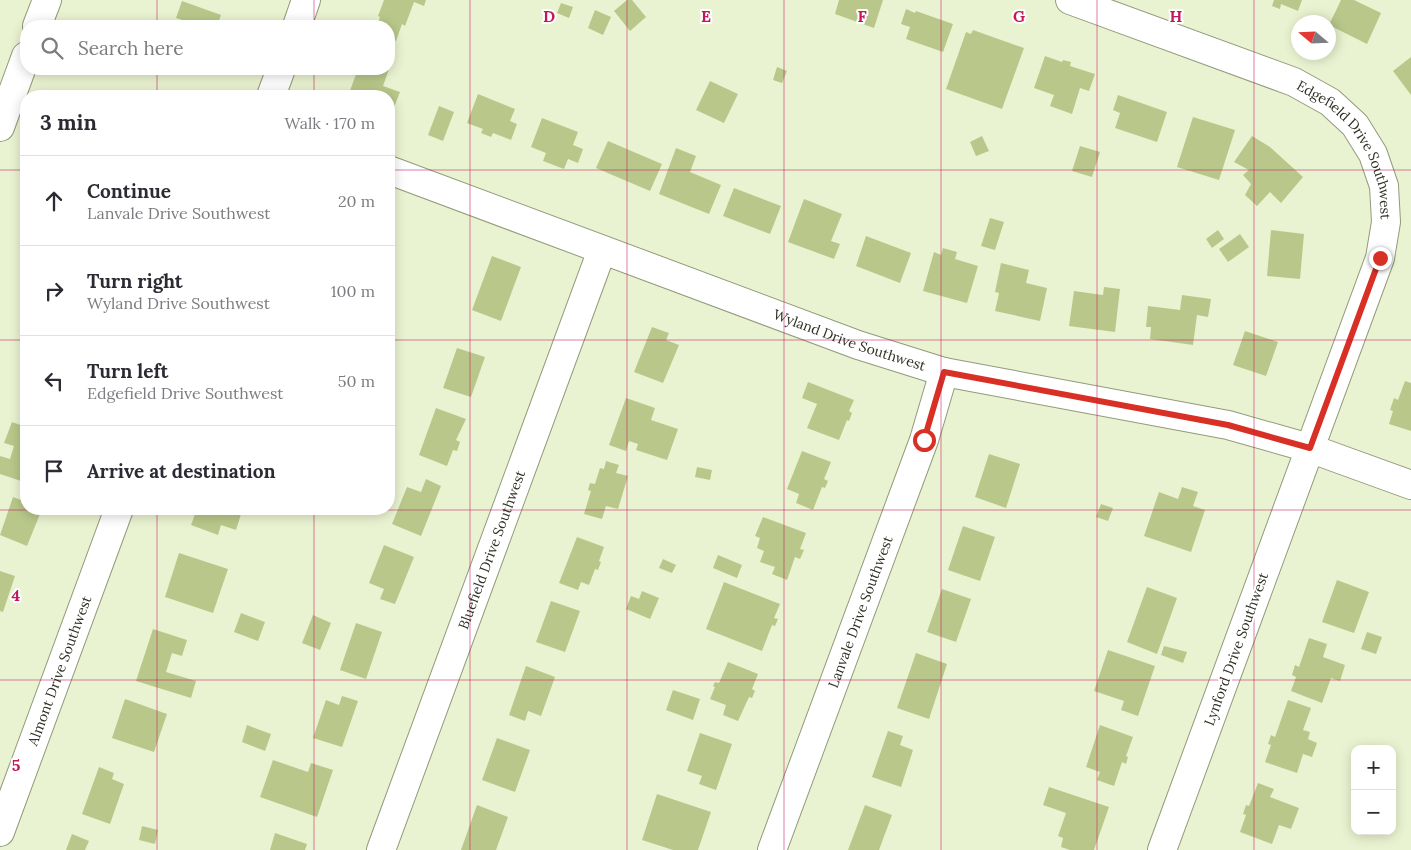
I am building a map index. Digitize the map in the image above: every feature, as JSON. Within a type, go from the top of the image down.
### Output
[{"type":"street","points":[[39,20],[47,0]]},
{"type":"street","points":[[299,20],[306,0]]},
{"type":"street","name":"Edgefield Drive Southwest","points":[[1070,0],[1294,82],[1330,102],[1355,125],[1373,154],[1384,186],[1386,222],[1380,258],[1310,448]]},
{"type":"street","points":[[0,127],[20,72]]},
{"type":"street","points":[[273,90],[279,75]]},
{"type":"street","name":"Wyland Drive Southwest","points":[[395,172],[858,345],[944,372],[1228,425],[1310,448],[1411,484]]},
{"type":"street","name":"Bluefield Drive Southwest","points":[[381,850],[602,250]]},
{"type":"street","name":"Lanvale Drive Southwest","points":[[772,850],[924,440],[944,372]]},
{"type":"street","name":"Lynford Drive Southwest","points":[[1162,850],[1310,448]]},
{"type":"street","name":"Almont Drive Southwest","points":[[0,832],[117,515]]},
{"type":"building","points":[[384,0],[426,0],[424,6],[414,2],[405,26],[402,24],[396,41],[395,20],[379,20],[380,17],[378,16]]},
{"type":"building","points":[[627,0],[632,0],[646,17],[630,31],[614,11]]},
{"type":"building","points":[[839,0],[883,0],[874,28],[835,14]]},
{"type":"building","points":[[1274,0],[1302,0],[1298,11],[1281,4],[1280,9],[1272,6]]},
{"type":"building","points":[[1341,0],[1354,0],[1381,13],[1367,44],[1336,28],[1336,15],[1334,15]]},
{"type":"building","points":[[182,1],[221,15],[219,20],[182,20],[176,18]]},
{"type":"building","points":[[561,3],[573,7],[569,18],[557,13]]},
{"type":"building","points":[[906,9],[953,24],[943,52],[906,39],[910,27],[901,24]]},
{"type":"building","points":[[595,10],[611,17],[603,35],[588,28]]},
{"type":"building","points":[[973,30],[1024,48],[1002,109],[946,89],[966,32],[971,34]]},
{"type":"building","points":[[1045,56],[1062,62],[1063,60],[1071,62],[1070,66],[1095,74],[1089,91],[1080,88],[1072,114],[1050,106],[1054,95],[1034,88]]},
{"type":"building","points":[[1411,57],[1411,95],[1393,71]]},
{"type":"building","points":[[777,67],[787,71],[782,83],[773,80]]},
{"type":"building","points":[[356,75],[387,75],[383,86],[394,90],[350,90]]},
{"type":"building","points":[[710,81],[738,94],[724,123],[696,110]]},
{"type":"building","points":[[395,90],[400,92],[395,105]]},
{"type":"building","points":[[478,94],[515,109],[510,121],[517,124],[511,140],[493,133],[491,137],[481,133],[483,129],[467,123]]},
{"type":"building","points":[[1118,95],[1167,112],[1157,142],[1115,128],[1120,113],[1113,110]]},
{"type":"building","points":[[439,106],[454,112],[443,141],[428,135]]},
{"type":"building","points":[[1193,117],[1235,130],[1219,180],[1177,167]]},
{"type":"building","points":[[542,118],[578,132],[573,145],[583,149],[578,163],[568,159],[564,169],[543,161],[546,153],[531,147]]},
{"type":"building","points":[[982,136],[989,151],[976,156],[970,142]]},
{"type":"building","points":[[1252,136],[1270,147],[1303,177],[1281,203],[1270,192],[1257,206],[1245,195],[1251,184],[1243,175],[1249,170],[1234,162]]},
{"type":"building","points":[[608,141],[662,164],[650,191],[596,168]]},
{"type":"building","points":[[1080,146],[1100,152],[1092,177],[1072,171]]},
{"type":"building","points":[[676,148],[696,156],[690,172],[721,185],[709,214],[659,194]]},
{"type":"building","points":[[734,188],[781,206],[770,234],[723,216]]},
{"type":"building","points":[[804,199],[842,214],[831,241],[840,244],[834,259],[788,242]]},
{"type":"building","points":[[990,218],[1004,222],[995,250],[981,246]]},
{"type":"building","points":[[1218,230],[1224,239],[1212,248],[1206,239]]},
{"type":"building","points":[[1271,230],[1304,234],[1300,279],[1267,276]]},
{"type":"building","points":[[1240,234],[1249,247],[1228,262],[1219,249]]},
{"type":"building","points":[[866,236],[911,253],[900,283],[856,266]]},
{"type":"building","points":[[943,248],[957,252],[955,259],[978,266],[967,303],[923,291],[934,252],[941,255]]},
{"type":"building","points":[[492,256],[521,267],[501,321],[472,310]]},
{"type":"building","points":[[1001,263],[1029,270],[1026,283],[1047,288],[1040,321],[995,311],[999,293],[995,292]]},
{"type":"building","points":[[1104,287],[1120,289],[1115,332],[1069,326],[1074,291],[1103,295]]},
{"type":"building","points":[[1182,295],[1211,299],[1208,317],[1197,315],[1193,345],[1150,339],[1151,327],[1146,327],[1148,306],[1180,310]]},
{"type":"building","points":[[652,327],[669,333],[666,340],[679,345],[663,383],[634,372]]},
{"type":"building","points":[[1245,331],[1278,342],[1266,376],[1233,365]]},
{"type":"building","points":[[457,348],[485,357],[471,397],[443,388]]},
{"type":"building","points":[[1405,381],[1411,383],[1411,431],[1389,424],[1393,411],[1390,410],[1394,398],[1398,400]]},
{"type":"building","points":[[808,382],[854,400],[849,411],[852,413],[849,421],[847,420],[839,440],[807,428],[817,404],[802,398]]},
{"type":"building","points":[[626,398],[655,408],[651,420],[678,429],[667,460],[636,450],[638,444],[629,441],[626,451],[609,445]]},
{"type":"building","points":[[436,408],[466,419],[456,440],[460,442],[457,451],[453,450],[447,466],[419,455]]},
{"type":"building","points":[[12,422],[20,425],[20,481],[0,474],[0,456],[10,459],[14,446],[4,443]]},
{"type":"building","points":[[802,451],[831,462],[824,479],[828,481],[825,488],[822,487],[813,510],[796,503],[799,494],[787,489]]},
{"type":"building","points":[[989,454],[1020,464],[1006,508],[975,497]]},
{"type":"building","points":[[606,461],[619,465],[616,473],[628,476],[618,509],[606,506],[602,519],[584,514],[591,491],[588,490],[590,483],[595,484],[600,468],[604,469]]},
{"type":"building","points":[[697,467],[712,470],[710,480],[695,477]]},
{"type":"building","points":[[426,479],[441,486],[421,536],[392,524],[407,487],[421,492]]},
{"type":"building","points":[[1182,487],[1198,492],[1193,506],[1205,510],[1191,552],[1144,536],[1159,492],[1178,499]]},
{"type":"building","points":[[13,497],[20,500],[20,515],[40,515],[27,546],[0,535]]},
{"type":"building","points":[[1101,504],[1113,508],[1108,521],[1096,517]]},
{"type":"building","points":[[195,515],[241,515],[236,530],[221,525],[218,535],[191,525]]},
{"type":"building","points":[[763,517],[806,533],[800,549],[804,550],[800,559],[795,557],[787,580],[772,574],[775,567],[760,562],[764,551],[757,548],[760,538],[755,536]]},
{"type":"building","points":[[963,526],[995,537],[980,581],[948,570]]},
{"type":"building","points":[[577,537],[604,547],[598,570],[595,569],[589,585],[581,582],[578,590],[559,583]]},
{"type":"building","points":[[384,545],[414,557],[395,604],[380,599],[384,589],[369,583]]},
{"type":"building","points":[[179,553],[228,569],[213,613],[165,597]]},
{"type":"building","points":[[718,555],[742,565],[737,578],[713,568]]},
{"type":"building","points":[[663,559],[676,565],[672,573],[659,568]]},
{"type":"building","points":[[0,571],[15,576],[3,612],[0,611]]},
{"type":"building","points":[[1337,580],[1369,592],[1354,633],[1322,622]]},
{"type":"building","points":[[724,582],[780,604],[774,618],[778,619],[775,626],[772,625],[762,651],[706,629]]},
{"type":"building","points":[[1147,587],[1177,598],[1157,654],[1127,642]]},
{"type":"building","points":[[942,589],[971,599],[956,642],[927,632]]},
{"type":"building","points":[[642,591],[659,598],[650,619],[626,609],[631,596],[639,599]]},
{"type":"building","points":[[551,601],[580,611],[565,652],[536,642]]},
{"type":"building","points":[[241,613],[265,622],[258,641],[234,632]]},
{"type":"building","points":[[313,615],[331,623],[320,650],[302,643]]},
{"type":"building","points":[[356,623],[382,632],[366,679],[340,670]]},
{"type":"building","points":[[153,629],[187,640],[182,656],[172,653],[166,672],[196,681],[191,698],[136,681]]},
{"type":"building","points":[[1367,632],[1382,637],[1376,654],[1361,649]]},
{"type":"building","points":[[1309,638],[1327,644],[1323,657],[1345,665],[1340,681],[1331,678],[1322,703],[1291,691],[1296,677],[1292,675],[1295,665],[1299,667]]},
{"type":"building","points":[[1164,646],[1187,652],[1183,663],[1161,655]]},
{"type":"building","points":[[1108,650],[1155,666],[1138,716],[1121,710],[1124,701],[1094,691]]},
{"type":"building","points":[[916,653],[947,664],[929,719],[897,708]]},
{"type":"building","points":[[728,662],[758,674],[752,689],[755,691],[752,698],[749,697],[738,721],[723,715],[726,705],[710,699],[715,687],[713,686],[715,682],[719,683]]},
{"type":"building","points":[[526,666],[555,677],[541,716],[528,711],[525,721],[509,715]]},
{"type":"building","points":[[673,690],[700,699],[693,720],[666,710]]},
{"type":"building","points":[[342,696],[358,701],[342,747],[313,738],[326,700],[339,705]]},
{"type":"building","points":[[125,699],[167,714],[154,752],[112,738]]},
{"type":"building","points":[[1288,700],[1311,708],[1303,730],[1310,732],[1308,739],[1317,743],[1312,757],[1303,754],[1297,773],[1265,762],[1271,745],[1268,744],[1271,735],[1275,737]]},
{"type":"building","points":[[247,725],[271,734],[265,751],[242,742]]},
{"type":"building","points":[[1100,725],[1133,737],[1126,756],[1128,757],[1126,764],[1122,762],[1114,786],[1097,780],[1100,772],[1086,767]]},
{"type":"building","points":[[888,731],[903,736],[900,745],[913,750],[901,787],[872,777]]},
{"type":"building","points":[[700,733],[732,744],[716,790],[699,784],[702,776],[687,771]]},
{"type":"building","points":[[497,738],[530,750],[515,792],[482,780]]},
{"type":"building","points":[[273,760],[308,772],[311,763],[333,770],[317,817],[260,797]]},
{"type":"building","points":[[99,767],[114,773],[112,779],[124,784],[110,824],[82,814]]},
{"type":"building","points":[[1258,783],[1274,789],[1270,797],[1299,808],[1291,829],[1279,825],[1272,844],[1240,832],[1246,815],[1243,814],[1246,805],[1249,806]]},
{"type":"building","points":[[1049,787],[1109,807],[1094,850],[1070,850],[1061,847],[1063,838],[1058,836],[1066,813],[1043,805]]},
{"type":"building","points":[[657,794],[711,812],[698,850],[673,850],[642,840]]},
{"type":"building","points":[[477,805],[508,817],[496,850],[461,850]]},
{"type":"building","points":[[865,805],[892,815],[879,850],[848,850]]},
{"type":"building","points":[[142,826],[158,830],[155,844],[139,840]]},
{"type":"building","points":[[275,833],[307,844],[305,850],[270,850]]},
{"type":"building","points":[[72,834],[89,841],[85,850],[66,850]]},
{"type":"route","points":[[924,440],[944,372],[1228,425],[1310,448],[1380,258]]}]
